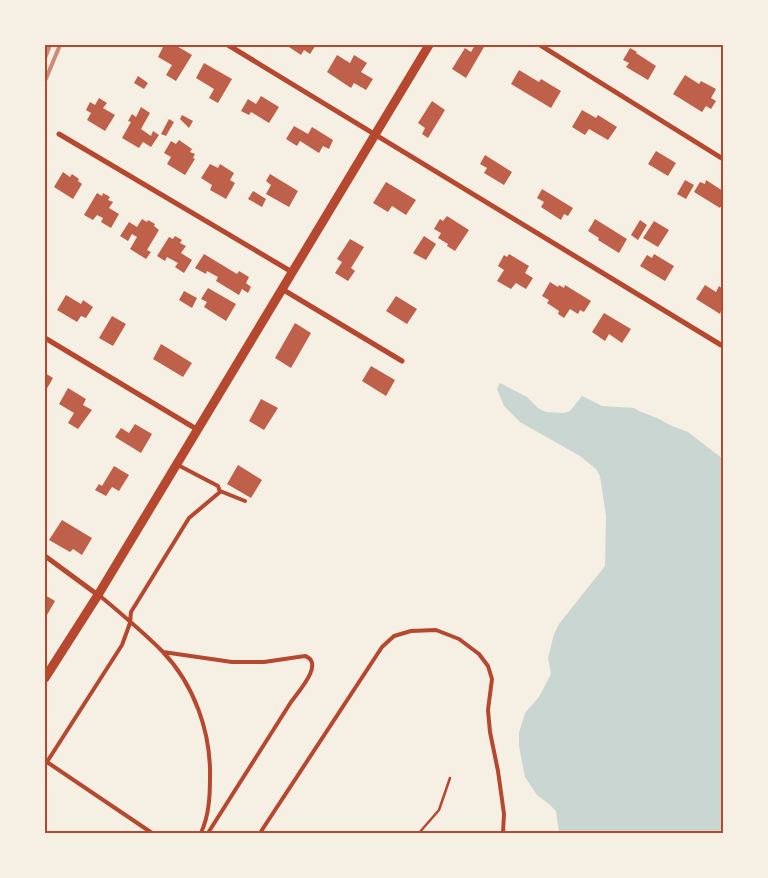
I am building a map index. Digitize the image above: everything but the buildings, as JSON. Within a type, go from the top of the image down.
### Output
[{"type":"street","points":[[228,45],[722,345]]},
{"type":"street","points":[[45,678],[98,595],[429,45]]},
{"type":"street","points":[[540,45],[723,159]]},
{"type":"street","points":[[60,134],[292,272]]},
{"type":"street","points":[[282,289],[402,361]]},
{"type":"street","points":[[45,338],[198,430]]},
{"type":"street","points":[[45,556],[98,595]]},
{"type":"lane","points":[[176,464],[218,486],[220,491],[245,501]]},
{"type":"lane","points":[[152,833],[46,763],[122,645],[130,623],[131,612],[189,518],[220,491]]},
{"type":"lane","points":[[98,595],[163,652],[192,696],[202,720],[210,764],[209,807],[201,833]]},
{"type":"lane","points":[[260,833],[382,647],[394,636],[410,631],[436,630],[459,639],[479,654],[488,666],[492,679],[488,710],[504,814],[503,833]]},
{"type":"lane","points":[[163,652],[232,662],[264,662],[305,656],[311,659],[313,665],[305,683],[208,833]]},
{"type":"path","points":[[419,833],[439,810],[450,778]]},
{"type":"shaded area","points":[[500,383],[527,397],[538,408],[546,412],[563,413],[570,411],[582,396],[602,406],[634,408],[688,432],[723,459],[723,833],[559,833],[556,811],[537,795],[525,777],[519,746],[519,733],[525,713],[539,697],[551,674],[548,658],[554,634],[559,624],[605,566],[606,516],[600,476],[596,469],[580,456],[520,422],[504,406],[497,389]]},
{"type":"railway","points":[[45,58],[50,45]]},
{"type":"railway","points":[[45,81],[60,45]]}]
